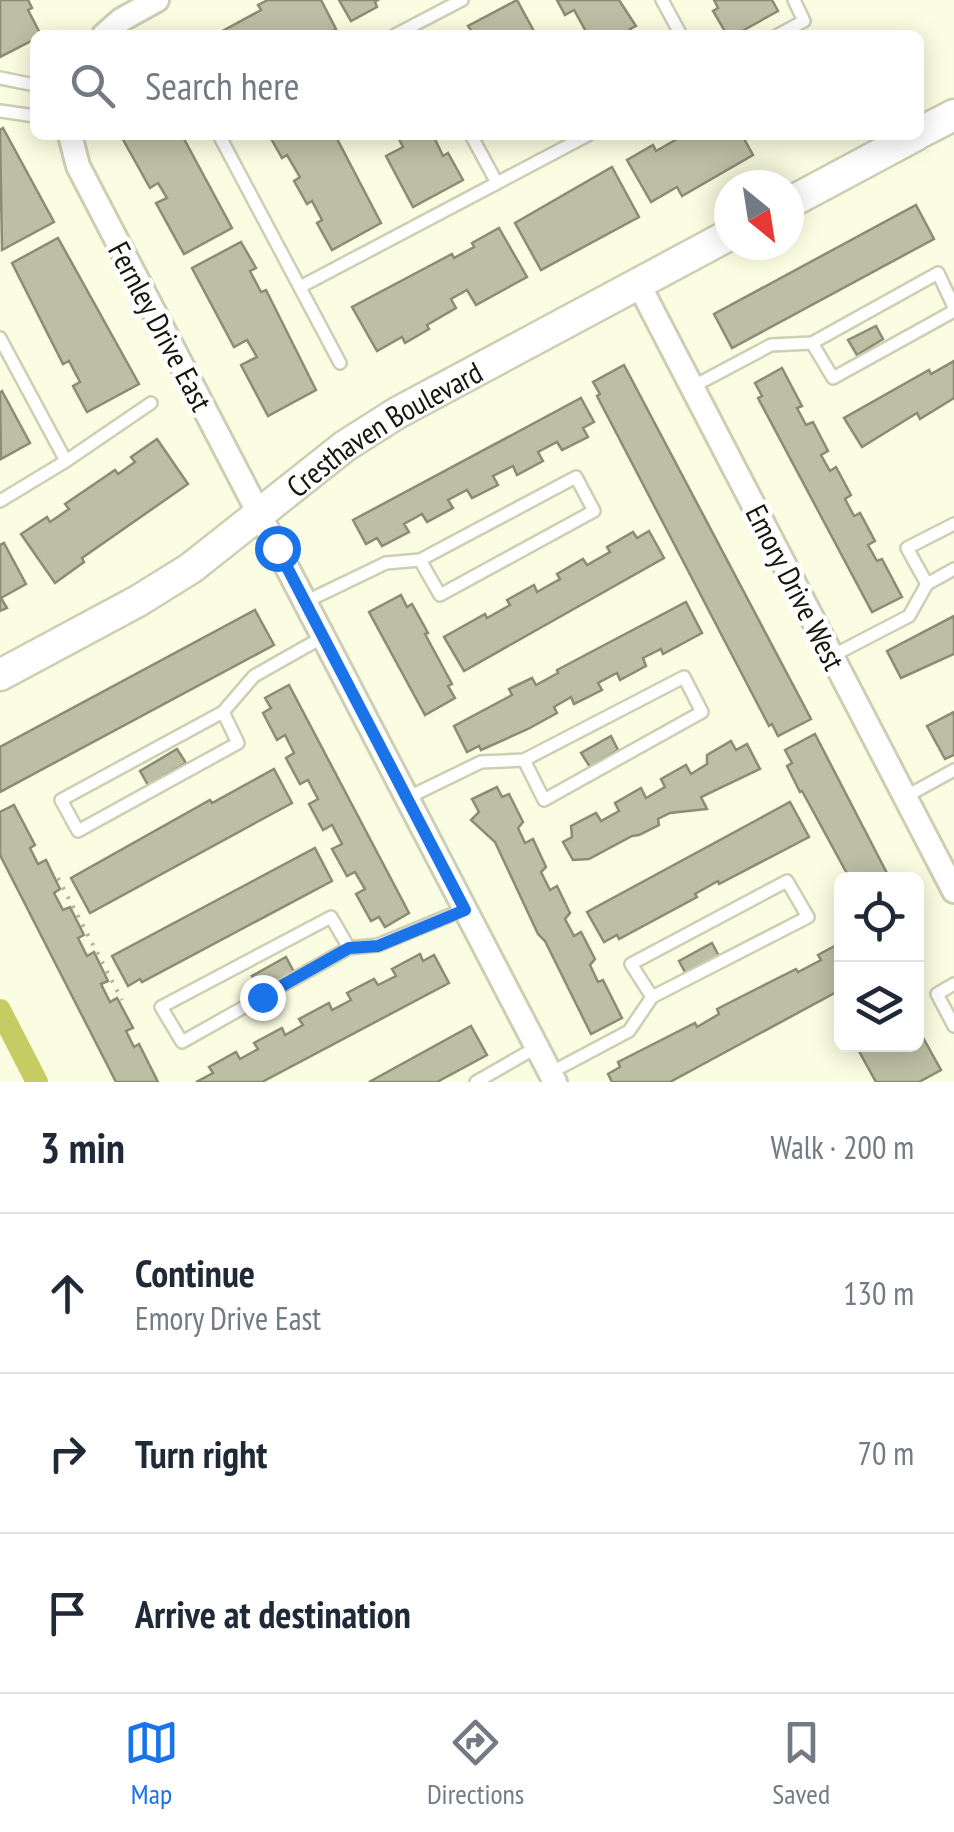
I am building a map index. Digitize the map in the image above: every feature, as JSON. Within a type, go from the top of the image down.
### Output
[{"type":"street","points":[[110,30],[157,0]]},
{"type":"street","points":[[924,131],[954,115]]},
{"type":"street","name":"Fernley Drive East","points":[[71,140],[78,166],[553,1078]]},
{"type":"street","points":[[804,195],[907,140]]},
{"type":"street","name":"Cresthaven Boulevard","points":[[0,676],[138,602],[190,568],[345,446],[397,413],[714,243]]},
{"type":"street","name":"Emory Drive West","points":[[638,284],[954,891]]},
{"type":"lane","points":[[416,30],[462,0]]},
{"type":"lane","points":[[662,0],[678,30]]},
{"type":"lane","points":[[787,30],[804,21],[794,0]]},
{"type":"lane","points":[[0,78],[30,84]]},
{"type":"lane","points":[[0,111],[30,115]]},
{"type":"lane","points":[[223,140],[340,362]]},
{"type":"lane","points":[[475,140],[497,183]]},
{"type":"lane","points":[[300,287],[579,140]]},
{"type":"lane","points":[[692,387],[771,345],[812,343],[938,273],[954,309],[833,378],[812,343]]},
{"type":"lane","points":[[0,338],[66,461]]},
{"type":"lane","points":[[0,501],[151,403]]},
{"type":"lane","points":[[306,602],[386,563],[420,560],[576,477],[594,511],[440,596],[420,560]]},
{"type":"lane","points":[[927,584],[907,548],[954,524]]},
{"type":"lane","points":[[832,656],[909,616],[927,584],[954,569]]},
{"type":"lane","points":[[223,712],[238,742],[78,831],[62,800],[223,712],[254,676],[323,636]]},
{"type":"lane","points":[[407,798],[481,762],[524,760],[684,677],[702,712],[544,800],[524,760]]},
{"type":"lane","points":[[905,797],[954,770]]},
{"type":"lane","points":[[553,1078],[630,1031],[652,997],[808,917],[787,881],[631,964],[652,997]]},
{"type":"lane","points":[[349,948],[331,916],[161,1007],[182,1042],[349,948],[378,946],[465,910]]},
{"type":"lane","points":[[954,984],[937,994],[954,1026]]},
{"type":"lane","points":[[476,1082],[537,1048]]},
{"type":"path","points":[[58,878],[122,1000]]},
{"type":"building","points":[[0,0],[28,0],[32,8],[28,10],[38,30],[30,30],[30,42],[0,57]]},
{"type":"building","points":[[268,0],[321,0],[336,29],[224,30],[261,10],[258,5]]},
{"type":"building","points":[[339,0],[378,0],[377,7],[351,21]]},
{"type":"building","points":[[517,0],[533,30],[471,30],[468,26]]},
{"type":"building","points":[[557,0],[619,0],[636,26],[631,30],[585,30],[574,10],[565,15]]},
{"type":"building","points":[[714,0],[772,0],[778,11],[744,30],[724,30],[713,11],[718,8]]},
{"type":"building","points":[[3,128],[54,222],[2,250],[0,130]]},
{"type":"building","points":[[123,140],[185,140],[232,228],[184,254],[156,203],[167,198],[158,183],[150,188]]},
{"type":"building","points":[[272,140],[338,140],[381,223],[332,250],[317,223],[322,220],[312,201],[307,204],[294,181],[300,177],[287,155],[282,158]]},
{"type":"building","points":[[400,140],[435,140],[463,180],[413,207],[386,156],[403,147]]},
{"type":"building","points":[[675,140],[745,140],[753,155],[727,170],[714,170],[714,178],[682,196],[677,187],[651,202],[627,160],[653,145],[656,151]]},
{"type":"building","points":[[612,167],[639,217],[541,270],[515,223]]},
{"type":"building","points":[[916,205],[934,239],[732,348],[714,314]]},
{"type":"building","points":[[499,228],[527,277],[476,305],[467,290],[451,299],[456,308],[427,325],[429,329],[405,343],[402,337],[377,351],[352,307],[452,254],[454,258]]},
{"type":"building","points":[[58,238],[139,384],[87,412],[73,386],[80,382],[69,361],[63,364],[12,263]]},
{"type":"building","points":[[241,242],[256,268],[250,271],[261,292],[266,290],[316,390],[268,416],[241,365],[257,357],[247,340],[234,347],[192,268]]},
{"type":"building","points":[[876,326],[883,339],[857,355],[848,340]]},
{"type":"building","points":[[954,361],[954,398],[920,419],[917,413],[862,447],[844,418],[929,370],[931,374]]},
{"type":"building","points":[[624,365],[811,719],[778,736],[772,724],[769,726],[597,396],[600,394],[593,382]]},
{"type":"building","points":[[782,368],[802,406],[797,408],[806,425],[813,422],[828,451],[821,455],[830,471],[836,467],[851,495],[845,499],[854,516],[860,513],[875,541],[868,545],[877,561],[882,559],[902,597],[872,612],[758,398],[762,396],[755,383]]},
{"type":"building","points":[[0,393],[30,443],[1,459]]},
{"type":"building","points":[[581,398],[594,422],[583,428],[588,437],[562,450],[557,442],[538,452],[543,461],[517,475],[513,466],[493,476],[498,485],[472,498],[467,490],[448,500],[453,508],[427,522],[422,514],[404,524],[409,532],[382,546],[377,538],[366,544],[353,520]]},
{"type":"building","points":[[157,439],[188,484],[82,558],[84,562],[55,583],[21,534],[47,517],[50,522],[69,509],[65,504],[115,470],[118,474],[135,462],[131,457]]},
{"type":"building","points":[[649,531],[664,558],[464,671],[444,637],[510,605],[507,600],[534,585],[537,592],[583,559],[587,565],[633,532],[637,538]]},
{"type":"building","points":[[4,543],[26,584],[1,598],[7,608],[0,611],[0,545]]},
{"type":"building","points":[[401,595],[407,607],[412,604],[428,633],[425,634],[452,684],[448,686],[455,698],[425,715],[369,612]]},
{"type":"building","points":[[686,602],[702,633],[663,654],[661,649],[643,658],[646,666],[620,680],[617,673],[598,683],[602,690],[574,704],[571,697],[554,707],[557,713],[528,729],[481,750],[479,746],[467,752],[454,726],[512,695],[509,689],[532,678],[536,685]]},
{"type":"building","points":[[255,610],[274,645],[0,792],[0,747]]},
{"type":"building","points":[[954,616],[954,654],[901,678],[887,651]]},
{"type":"building","points":[[289,685],[409,913],[385,927],[379,917],[371,921],[356,894],[365,889],[355,872],[347,876],[332,849],[342,844],[332,825],[323,830],[309,804],[318,799],[308,780],[300,784],[286,758],[294,753],[285,735],[277,740],[263,713],[271,708],[265,698]]},
{"type":"building","points":[[954,712],[954,755],[945,759],[927,726]]},
{"type":"building","points":[[815,734],[886,872],[846,872],[800,792],[787,766],[792,763],[785,750]]},
{"type":"building","points":[[611,736],[618,750],[590,767],[581,753]]},
{"type":"building","points":[[731,741],[736,750],[747,744],[760,769],[701,797],[707,809],[670,813],[658,819],[659,825],[639,835],[589,859],[573,860],[563,842],[572,837],[571,826],[596,813],[601,821],[619,811],[615,803],[641,788],[646,798],[665,787],[661,779],[686,765],[691,774],[707,764],[707,755]]},
{"type":"building","points":[[177,749],[186,763],[148,785],[140,771]]},
{"type":"building","points":[[274,769],[292,803],[90,913],[71,878]]},
{"type":"building","points":[[497,787],[502,797],[509,794],[523,822],[518,828],[525,843],[533,839],[546,867],[541,872],[550,890],[557,886],[570,913],[565,919],[574,936],[581,932],[595,959],[590,965],[598,982],[603,980],[622,1018],[591,1034],[495,842],[471,820],[479,812],[472,799]]},
{"type":"building","points":[[790,802],[809,837],[719,884],[718,881],[695,894],[697,897],[619,939],[617,935],[604,942],[587,912]]},
{"type":"building","points":[[14,805],[35,845],[30,848],[38,864],[46,860],[60,889],[54,893],[63,910],[70,907],[84,935],[78,938],[87,956],[94,952],[108,981],[101,984],[110,1002],[117,998],[133,1028],[126,1031],[134,1047],[139,1044],[158,1082],[116,1082],[0,855],[0,812]]},
{"type":"building","points":[[315,848],[332,881],[128,986],[112,956]]},
{"type":"building","points":[[712,943],[720,958],[687,976],[679,961]]},
{"type":"building","points":[[834,946],[834,993],[670,1082],[612,1082],[608,1074],[620,1067],[618,1062],[695,1023],[697,1027],[719,1014],[717,1009],[821,960],[818,955]]},
{"type":"building","points":[[420,954],[423,961],[434,955],[449,983],[262,1082],[196,1082],[213,1073],[209,1067],[236,1052],[240,1059],[258,1049],[254,1043],[282,1028],[285,1035],[303,1025],[299,1019],[329,1003],[332,1010],[351,1000],[347,993],[374,979],[378,985],[396,976],[392,969]]},
{"type":"building","points":[[286,957],[294,972],[260,991],[252,976]]},
{"type":"building","points":[[471,1026],[487,1055],[437,1082],[369,1082]]},
{"type":"building","points":[[924,1039],[941,1070],[919,1082],[876,1082],[859,1052],[924,1052]]},
{"type":"waterway","points":[[0,1010],[37,1082]]},
{"type":"route","points":[[262,997],[349,948],[378,946],[465,910],[277,548]]}]
